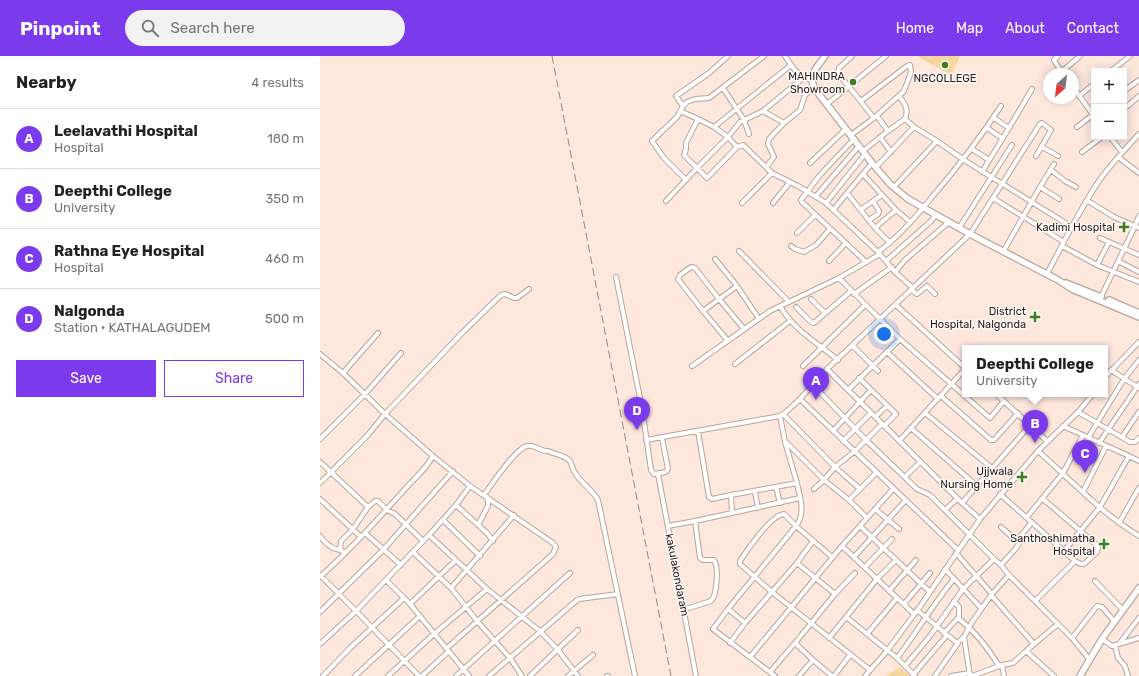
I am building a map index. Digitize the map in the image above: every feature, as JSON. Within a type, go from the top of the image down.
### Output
[{"type":"street","points":[[683,106],[676,96],[709,73],[728,56]]},
{"type":"street","points":[[686,180],[664,158],[652,142],[677,117],[687,102],[695,99],[709,98],[764,56]]},
{"type":"street","points":[[785,56],[803,78],[812,80]]},
{"type":"street","points":[[825,56],[812,76],[814,87],[874,165],[894,187],[908,199],[1072,289],[1139,317]]},
{"type":"street","points":[[852,56],[838,69],[838,74],[888,131]]},
{"type":"street","points":[[827,104],[886,56]]},
{"type":"street","points":[[1050,56],[1059,68]]},
{"type":"street","points":[[1054,60],[1058,56]]},
{"type":"street","points":[[1067,68],[1080,56]]},
{"type":"street","points":[[1115,68],[1130,56]]},
{"type":"street","points":[[861,101],[910,64],[911,69],[906,88],[899,96],[852,137],[807,190],[801,201],[866,262]]},
{"type":"street","points":[[714,126],[791,65]]},
{"type":"street","points":[[666,201],[728,137],[740,122],[763,111],[803,78]]},
{"type":"street","points":[[1127,89],[1139,80]]},
{"type":"street","points":[[1091,86],[1079,96],[1091,111]]},
{"type":"street","points":[[766,167],[774,157],[768,142],[784,123],[800,110],[805,95],[814,87]]},
{"type":"street","points":[[723,88],[744,120],[749,134]]},
{"type":"street","points":[[982,172],[1032,89]]},
{"type":"street","points":[[816,196],[862,150],[905,119],[907,106],[899,96]]},
{"type":"street","points":[[1127,106],[1139,96]]},
{"type":"street","points":[[692,366],[744,329],[780,306],[839,278],[879,253],[923,208],[964,160],[1001,106]]},
{"type":"street","points":[[680,111],[714,126],[728,137],[737,147]]},
{"type":"street","points":[[763,111],[784,123]]},
{"type":"street","points":[[1077,127],[1091,117]]},
{"type":"street","points":[[994,118],[1009,128]]},
{"type":"street","points":[[698,119],[686,142],[684,155],[707,178],[737,147],[743,145],[745,146],[772,173],[807,190],[834,209],[872,248],[879,253],[917,294],[927,286],[935,294]]},
{"type":"street","points":[[905,119],[914,127],[938,141],[982,172],[1072,227]]},
{"type":"street","points":[[616,277],[642,408],[646,440],[782,415],[800,399],[827,369],[970,234],[1041,123],[1051,130],[1036,156]]},
{"type":"street","points":[[834,209],[863,174],[891,152],[914,127]]},
{"type":"street","points":[[810,163],[846,128]]},
{"type":"street","points":[[987,128],[1002,138]]},
{"type":"street","points":[[1047,274],[1092,193],[1118,157],[1139,134]]},
{"type":"street","points":[[880,137],[891,152]]},
{"type":"street","points":[[1082,152],[1098,140]]},
{"type":"street","points":[[1112,140],[1122,152]]},
{"type":"street","points":[[894,187],[938,141]]},
{"type":"street","points":[[959,228],[1012,145]]},
{"type":"street","points":[[1042,147],[1058,156]]},
{"type":"street","points":[[972,149],[989,160]]},
{"type":"street","points":[[826,203],[862,150]]},
{"type":"street","points":[[1118,157],[1139,173]]},
{"type":"street","points":[[1003,252],[1054,164]]},
{"type":"street","points":[[1051,170],[1065,181],[1076,187]]},
{"type":"street","points":[[742,203],[772,173]]},
{"type":"street","points":[[863,174],[896,210],[910,222]]},
{"type":"street","points":[[773,202],[790,182]]},
{"type":"street","points":[[1040,187],[1059,198]]},
{"type":"street","points":[[847,193],[875,228],[890,243]]},
{"type":"street","points":[[860,210],[882,195]]},
{"type":"street","points":[[992,198],[1097,265],[1139,282]]},
{"type":"street","points":[[869,220],[879,212],[879,209],[873,201]]},
{"type":"street","points":[[1088,201],[1114,217],[1137,227]]},
{"type":"street","points":[[875,228],[896,210]]},
{"type":"street","points":[[797,233],[815,215]]},
{"type":"street","points":[[886,261],[936,215]]},
{"type":"street","points":[[1101,297],[1124,248],[1137,227],[1139,216]]},
{"type":"street","points":[[895,272],[905,260],[949,222]]},
{"type":"street","points":[[791,246],[804,252],[816,245],[830,229]]},
{"type":"street","points":[[1100,238],[1139,255]]},
{"type":"street","points":[[1097,265],[1109,242]]},
{"type":"street","points":[[828,261],[846,243]]},
{"type":"street","points":[[739,251],[789,302]]},
{"type":"street","points":[[715,259],[737,286],[759,319]]},
{"type":"street","points":[[1118,262],[1139,272]]},
{"type":"street","points":[[728,341],[679,281],[679,277],[684,272],[691,267],[695,268],[744,329]]},
{"type":"street","points":[[796,307],[813,323],[816,322],[825,313],[853,292],[892,267]]},
{"type":"street","points":[[839,278],[900,340],[962,393]]},
{"type":"street","points":[[1058,280],[1074,285],[1139,313]]},
{"type":"street","points":[[703,311],[737,286]]},
{"type":"street","points":[[320,483],[367,436],[385,414],[462,333],[501,295],[505,294],[517,298],[529,289]]},
{"type":"street","points":[[812,299],[825,313]]},
{"type":"street","points":[[803,366],[865,305]]},
{"type":"street","points":[[896,305],[962,366]]},
{"type":"street","points":[[780,306],[790,321],[800,331],[838,360]]},
{"type":"street","points":[[735,364],[790,321]]},
{"type":"street","points":[[343,373],[378,333]]},
{"type":"street","points":[[848,390],[900,340]]},
{"type":"street","points":[[1108,374],[1139,342]]},
{"type":"street","points":[[853,346],[878,371]]},
{"type":"street","points":[[887,352],[991,440],[994,440],[1018,413]]},
{"type":"street","points":[[320,439],[365,394],[401,353]]},
{"type":"street","points":[[320,354],[343,373],[385,414],[433,456],[470,486],[554,543],[556,547],[556,551],[477,621],[422,676]]},
{"type":"street","points":[[1088,438],[1124,380],[1139,360]]},
{"type":"street","points":[[827,369],[920,462],[980,519]]},
{"type":"street","points":[[1099,443],[1138,387],[1124,380],[1112,370]]},
{"type":"street","points":[[899,441],[962,372]]},
{"type":"street","points":[[814,489],[836,467],[896,414],[859,378]]},
{"type":"street","points":[[813,385],[855,429],[919,491],[930,495],[1001,565],[1009,576],[1072,638],[1090,660]]},
{"type":"street","points":[[833,431],[870,390]]},
{"type":"street","points":[[967,397],[990,418],[1004,401]]},
{"type":"street","points":[[999,397],[1047,441]]},
{"type":"street","points":[[865,676],[916,612],[969,534],[1000,494],[1047,441],[1078,412],[1090,397]]},
{"type":"street","points":[[800,399],[957,552],[1034,644]]},
{"type":"street","points":[[875,417],[887,406]]},
{"type":"street","points":[[1078,412],[1133,443],[1139,438]]},
{"type":"street","points":[[1122,437],[1139,412]]},
{"type":"street","points":[[843,441],[871,413]]},
{"type":"street","points":[[925,413],[992,468]]},
{"type":"street","points":[[775,676],[713,629],[801,518],[800,498],[785,442],[782,415]]},
{"type":"street","points":[[782,415],[860,489]]},
{"type":"street","points":[[962,503],[1030,425]]},
{"type":"street","points":[[1063,426],[1139,461]]},
{"type":"street","points":[[911,428],[977,486]]},
{"type":"street","points":[[698,431],[709,497],[712,499],[797,483]]},
{"type":"street","points":[[1027,517],[1063,473],[1083,435]]},
{"type":"street","points":[[658,474],[666,472],[668,469],[662,438]]},
{"type":"street","name":"kakulakondaram","points":[[646,440],[651,470],[654,474],[658,474],[696,676]]},
{"type":"street","points":[[785,442],[824,480],[849,500],[867,518]]},
{"type":"street","points":[[486,496],[504,467],[527,446],[531,446],[545,452],[548,451],[567,458],[570,461],[581,482],[595,494],[598,500],[635,676]]},
{"type":"street","points":[[1083,492],[1106,446]]},
{"type":"street","points":[[1038,451],[1119,523],[1139,535]]},
{"type":"street","points":[[419,676],[405,660],[320,575],[345,553],[387,510],[424,469],[433,456]]},
{"type":"street","points":[[1064,551],[1100,507],[1129,456]]},
{"type":"street","points":[[320,462],[368,507]]},
{"type":"street","points":[[905,477],[920,462]]},
{"type":"street","points":[[320,612],[383,550],[453,472]]},
{"type":"street","points":[[849,500],[876,473]]},
{"type":"street","points":[[320,644],[356,611],[401,565],[443,520],[470,486]]},
{"type":"street","points":[[776,487],[780,503]]},
{"type":"street","points":[[1119,523],[1139,488]]},
{"type":"street","points":[[750,657],[832,557],[893,490]]},
{"type":"street","points":[[755,492],[758,508]]},
{"type":"street","points":[[1000,494],[1075,561],[1084,564],[1096,552],[1098,549],[1097,545],[1043,499]]},
{"type":"street","points":[[731,495],[732,513]]},
{"type":"street","points":[[478,525],[488,506],[486,496]]},
{"type":"street","points":[[668,526],[800,498]]},
{"type":"street","points":[[945,510],[957,498]]},
{"type":"street","points":[[320,499],[353,529],[401,565]]},
{"type":"street","points":[[854,557],[905,500]]},
{"type":"street","points":[[340,549],[341,541],[353,529],[374,501],[395,514],[423,541]]},
{"type":"street","points":[[456,505],[493,541]]},
{"type":"street","points":[[875,509],[899,528]]},
{"type":"street","points":[[832,557],[784,514],[776,516],[768,524],[739,562],[772,592],[870,670]]},
{"type":"street","points":[[451,588],[514,515]]},
{"type":"street","points":[[443,520],[480,556]]},
{"type":"street","points":[[683,610],[711,601],[713,599],[716,587],[717,566],[714,560],[703,560],[700,558],[695,521]]},
{"type":"street","points":[[1001,565],[1019,543],[1020,536],[1032,522]]},
{"type":"street","points":[[860,526],[930,592]]},
{"type":"street","points":[[1001,527],[1019,543]]},
{"type":"street","points":[[429,535],[487,589],[540,631],[558,650],[578,676]]},
{"type":"street","points":[[320,536],[331,547],[340,549],[345,553]]},
{"type":"street","points":[[865,567],[892,539]]},
{"type":"street","points":[[730,643],[745,623],[797,563],[813,541]]},
{"type":"street","points":[[842,546],[904,604],[926,617],[958,643]]},
{"type":"street","points":[[413,552],[451,588],[477,621],[510,658],[522,676]]},
{"type":"street","points":[[905,666],[937,627],[963,589],[994,559]]},
{"type":"street","points":[[410,604],[456,560]]},
{"type":"street","points":[[829,638],[877,579],[896,560]]},
{"type":"street","points":[[890,591],[916,560]]},
{"type":"street","points":[[1035,601],[1075,561]]},
{"type":"street","points":[[797,563],[835,594]]},
{"type":"street","points":[[945,569],[981,608]]},
{"type":"street","points":[[456,676],[570,573]]},
{"type":"street","points":[[770,672],[835,594],[855,573]]},
{"type":"street","points":[[904,604],[930,573]]},
{"type":"street","points":[[935,676],[958,643],[964,637],[969,626],[991,594],[1009,576]]},
{"type":"street","points":[[897,658],[917,632],[933,606],[954,579]]},
{"type":"street","points":[[386,580],[410,604],[469,676]]},
{"type":"street","points":[[1096,581],[1123,610]]},
{"type":"street","points":[[1080,676],[1114,621],[1139,588]]},
{"type":"street","points":[[388,676],[487,589]]},
{"type":"street","points":[[489,676],[540,631],[580,599],[618,594]]},
{"type":"street","points":[[323,676],[372,627],[404,598]]},
{"type":"street","points":[[867,634],[897,598]]},
{"type":"street","points":[[954,601],[959,607],[959,619]]},
{"type":"street","points":[[1072,638],[1097,606],[1102,607],[1114,621]]},
{"type":"street","points":[[728,609],[745,623]]},
{"type":"street","points":[[354,676],[420,616]]},
{"type":"street","points":[[846,617],[897,658],[914,675],[957,619],[959,619]]},
{"type":"street","points":[[1128,676],[1125,666],[1118,658],[1117,645],[1139,618]]},
{"type":"street","points":[[959,619],[969,626],[985,644],[1001,665],[1004,676]]},
{"type":"street","points":[[950,676],[971,675],[1001,665],[1013,663],[1058,624]]},
{"type":"street","points":[[530,676],[578,630]]},
{"type":"street","points":[[964,637],[971,675]]},
{"type":"street","points":[[1102,639],[1111,646],[1139,638]]},
{"type":"street","points":[[794,643],[833,676],[850,655]]},
{"type":"street","points":[[1026,651],[1054,676]]},
{"type":"street","points":[[568,676],[593,655]]},
{"type":"street","points":[[799,676],[813,660]]},
{"type":"shaded area","name":"NGCOLLEGE","points":[[917,56],[960,56],[951,75]]},
{"type":"shaded area","points":[[900,667],[910,676],[886,676]]},
{"type":"railway","points":[[552,56],[671,676]]},
{"type":"place","name":"NGCOLLEGE","points":[[945,65]]},
{"type":"place","name":"MAHINDRA Showroom","points":[[853,82]]},
{"type":"place","name":"Kadimi Hospital","points":[[1124,227]]},
{"type":"place","name":"District Hospital, Nalgonda","points":[[1035,317]]},
{"type":"place","name":"Leelavathi Hospital","points":[[816,400]]},
{"type":"place","name":"Nalgonda","points":[[637,430]]},
{"type":"place","name":"Deepthi College","points":[[1035,443]]},
{"type":"place","name":"Rathna Eye Hospital","points":[[1085,473]]},
{"type":"place","name":"Ujjwala Nursing Home","points":[[1022,477]]},
{"type":"place","name":"Santhoshimatha Hospital","points":[[1104,544]]}]
